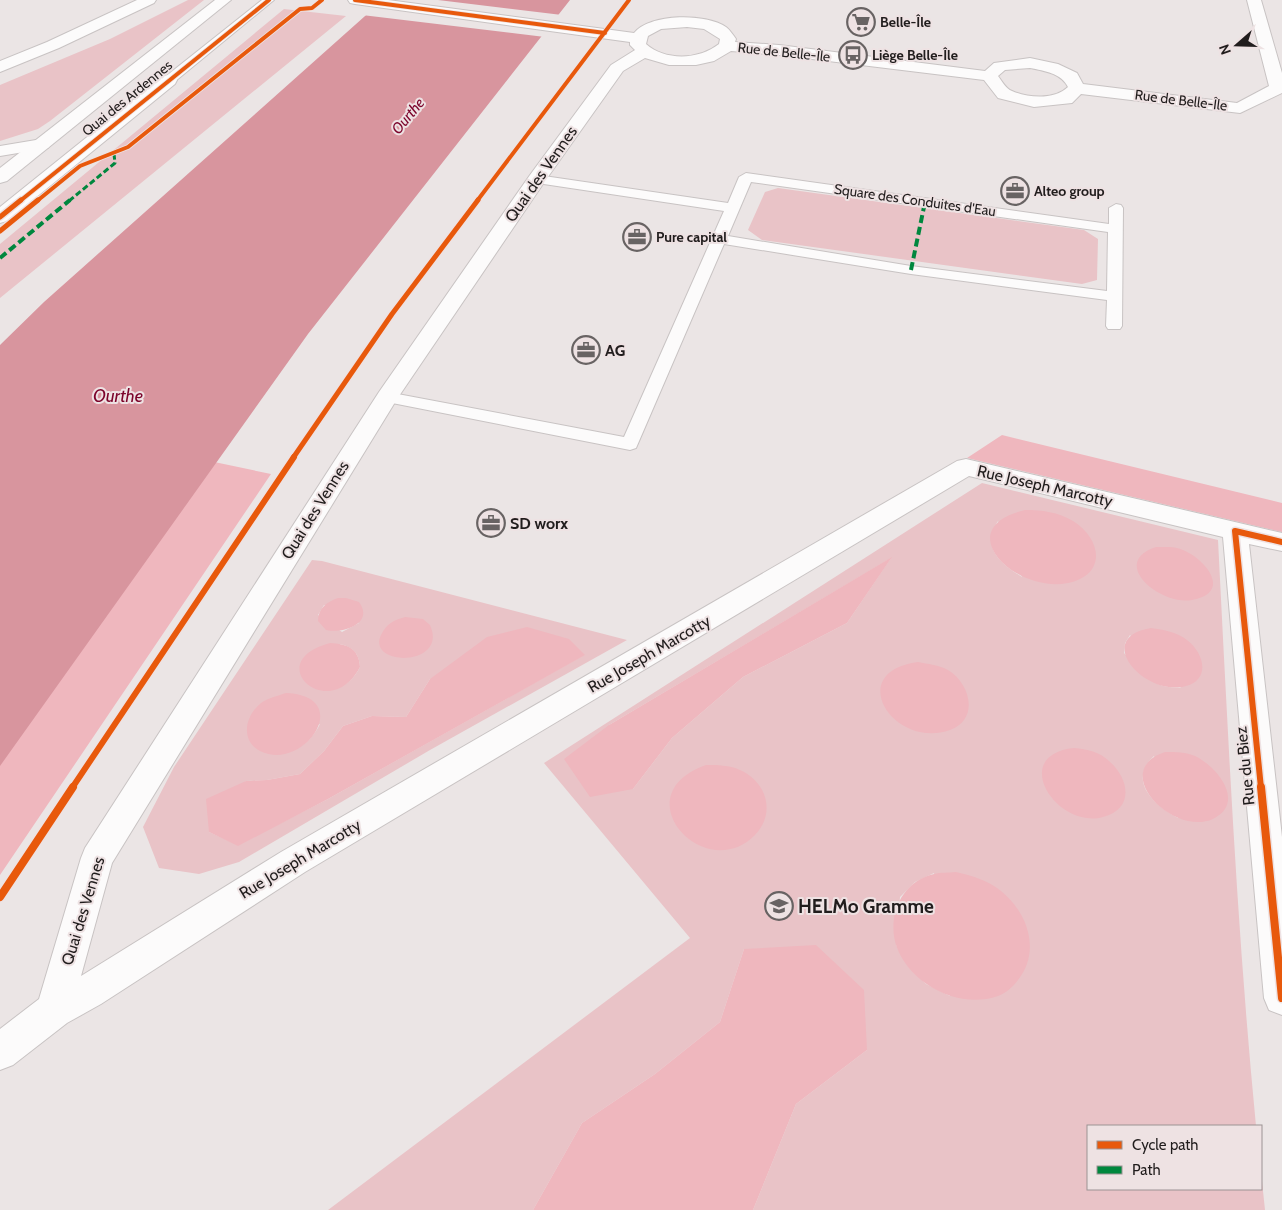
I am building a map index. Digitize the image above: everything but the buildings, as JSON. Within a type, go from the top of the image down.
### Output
[{"type":"street","points":[[0,66],[53,45],[149,0]]},
{"type":"street","name":"Quai des Ardennes","points":[[0,178],[224,0]]},
{"type":"street","points":[[355,0],[605,33],[641,44],[674,61],[696,60],[713,56],[727,46]]},
{"type":"street","name":"Rue de Belle-Île","points":[[1078,88],[1240,108],[1278,88],[1254,0]]},
{"type":"street","name":"Quai des Vennes","points":[[54,1010],[97,858],[387,397],[537,179],[617,68],[641,44],[649,28],[664,17],[710,26],[726,35],[728,40],[727,46]]},
{"type":"street","name":"Rue de Belle-Île","points":[[727,46],[779,50],[989,76]]},
{"type":"street","points":[[1030,63],[1052,67],[1071,76],[1078,88],[1066,99],[1034,102],[1004,94],[989,76],[1000,66],[1030,63]]},
{"type":"street","name":"Quai des Ardennes","points":[[0,217],[170,80]]},
{"type":"street","points":[[0,151],[42,144]]},
{"type":"street","name":"Rue Joseph Marcotty","points":[[0,1052],[54,1010],[88,992],[293,862],[966,467],[1282,542]]},
{"type":"street","name":"Rue du Biez","points":[[1235,531],[1282,998]]},
{"type":"lane","name":"Quai des Ardennes","points":[[170,80],[269,0]]},
{"type":"lane","name":"Square des Conduites d'Eau","points":[[387,397],[630,444],[746,177],[1116,229]]},
{"type":"lane","points":[[537,179],[733,208]]},
{"type":"lane","points":[[1114,326],[1116,208]]},
{"type":"lane","points":[[720,239],[911,270],[1114,296]]},
{"type":"shaded area","points":[[188,0],[204,0],[50,121],[38,129],[0,141],[0,85],[110,39]]},
{"type":"shaded area","points":[[284,9],[346,16],[0,298],[0,244]]},
{"type":"shaded area","points":[[778,188],[1084,230],[1098,239],[1097,280],[1082,284],[762,240],[748,230],[765,192]]},
{"type":"shaded area","points":[[1002,435],[1282,503],[1282,532],[967,458]]},
{"type":"shaded area","points":[[200,459],[271,474],[0,875],[0,726]]},
{"type":"shaded area","name":"HELMo Gramme","points":[[982,483],[1218,540],[1238,906],[1256,1125],[1087,1125],[1087,1190],[1262,1190],[1262,1182],[1265,1210],[753,1210],[796,1104],[867,1050],[744,949],[720,1022],[655,1074],[582,1123],[533,1210],[328,1210],[690,938],[544,763]],"holes":[[[998,521],[1022,577],[995,554],[991,539]],[[891,558],[847,623],[743,677],[672,738],[633,789],[609,725]],[[1130,635],[1181,688],[1162,685],[1148,678],[1143,673],[1124,653],[1125,643]],[[1154,756],[1178,818],[1160,806],[1147,792],[1143,783],[1146,765]],[[934,873],[950,996],[926,984],[908,966],[896,945],[900,897],[915,882]]]},
{"type":"shaded area","points":[[1025,510],[1056,514],[1073,521],[1083,529],[1090,537],[1096,556],[1094,565],[1089,572],[1081,579],[1068,583],[1048,584],[1028,579],[1011,569],[998,557],[991,544],[992,531],[1003,519]]},
{"type":"shaded area","points":[[1156,547],[1180,549],[1200,561],[1212,576],[1213,584],[1211,591],[1204,596],[1192,600],[1180,600],[1154,590],[1144,582],[1138,572],[1137,563],[1142,554]]},
{"type":"shaded area","points":[[892,557],[847,623],[743,677],[672,738],[633,789],[590,797],[564,759],[609,725]]},
{"type":"shaded area","points":[[312,560],[627,640],[430,750],[239,862],[199,874],[159,868],[143,827],[174,767]],"holes":[[[324,605],[359,623],[342,632],[318,615]],[[340,644],[352,649],[357,654],[359,662],[360,667],[357,673],[341,687],[323,690]],[[584,655],[328,799],[238,845],[209,832],[246,781],[267,780],[300,774],[324,751],[343,726],[372,716],[406,717],[430,679]],[[320,724],[310,739],[296,749],[280,753],[262,751]]]},
{"type":"shaded area","points":[[338,598],[359,602],[363,610],[363,616],[360,622],[348,629],[326,630],[318,621],[318,616],[321,609],[330,601]]},
{"type":"shaded area","points":[[405,617],[423,619],[430,625],[433,639],[428,649],[419,655],[407,658],[395,657],[385,653],[380,645],[381,635],[391,623]]},
{"type":"shaded area","points":[[527,627],[569,639],[585,655],[328,799],[238,846],[209,832],[206,799],[246,781],[267,780],[300,774],[324,751],[343,726],[372,716],[406,717],[430,679],[487,637]]},
{"type":"shaded area","points":[[1151,628],[1175,633],[1193,645],[1201,658],[1202,665],[1202,672],[1194,683],[1186,686],[1171,687],[1155,683],[1142,676],[1131,665],[1125,654],[1126,643],[1134,634]]},
{"type":"shaded area","points":[[330,643],[342,644],[355,651],[360,667],[347,683],[333,690],[319,690],[307,684],[300,674],[301,663],[310,652]]},
{"type":"shaded area","points":[[918,662],[945,668],[962,683],[968,701],[968,710],[965,718],[959,725],[950,730],[929,733],[911,729],[895,720],[885,707],[880,693],[883,680],[896,669]]},
{"type":"shaded area","points":[[286,693],[307,697],[318,706],[320,718],[316,731],[306,743],[292,752],[277,755],[260,751],[249,741],[247,734],[248,721],[251,714],[264,701]]},
{"type":"shaded area","points":[[1074,748],[1102,755],[1116,768],[1121,776],[1126,793],[1124,801],[1113,813],[1103,817],[1086,818],[1070,813],[1056,803],[1046,790],[1042,776],[1044,764],[1054,754]]},
{"type":"shaded area","points":[[1165,752],[1195,756],[1212,768],[1220,777],[1228,795],[1227,804],[1223,812],[1213,819],[1197,822],[1181,819],[1165,811],[1153,799],[1145,786],[1143,773],[1149,761]]},
{"type":"shaded area","points":[[706,765],[728,766],[749,775],[757,782],[766,799],[767,808],[761,826],[755,835],[735,848],[714,850],[695,843],[680,830],[671,814],[671,796],[682,779]]},
{"type":"shaded area","points":[[956,872],[980,879],[996,887],[1010,900],[1024,921],[1030,945],[1025,969],[1014,985],[998,996],[983,999],[967,999],[937,990],[912,971],[896,945],[894,922],[896,911],[906,892],[913,884],[923,878],[936,873]]},
{"type":"shaded area","points":[[816,945],[864,990],[867,1050],[796,1104],[753,1210],[533,1210],[582,1123],[655,1074],[720,1022],[744,949]]},
{"type":"water","name":"Ourthe","points":[[383,0],[570,0],[308,334],[0,766],[0,345],[44,302]]},
{"type":"pier","points":[[379,0],[438,0],[562,15],[545,37],[362,15]]},
{"type":"marked path","points":[[0,258],[115,163],[114,154]]},
{"type":"marked path","points":[[911,270],[925,202]]},
{"type":"cycle path","points":[[0,217],[269,0]]},
{"type":"cycle path","points":[[0,231],[80,166],[128,147],[300,9],[312,8],[322,0]]},
{"type":"cycle path","points":[[355,0],[605,33]]},
{"type":"cycle path","points":[[0,897],[222,562],[392,314],[629,0]]},
{"type":"cycle path","points":[[1282,542],[1235,531],[1282,998]]},
{"type":"place","name":"Belle-Île","points":[[861,22]]},
{"type":"place","name":"Liège Belle-Île","points":[[853,55]]},
{"type":"place","name":"Alteo group","points":[[1015,191]]},
{"type":"place","name":"Pure capital","points":[[637,237]]},
{"type":"place","name":"AG","points":[[586,350]]},
{"type":"place","name":"SD worx","points":[[491,523]]},
{"type":"place","name":"HELMo Gramme","points":[[779,906]]}]
